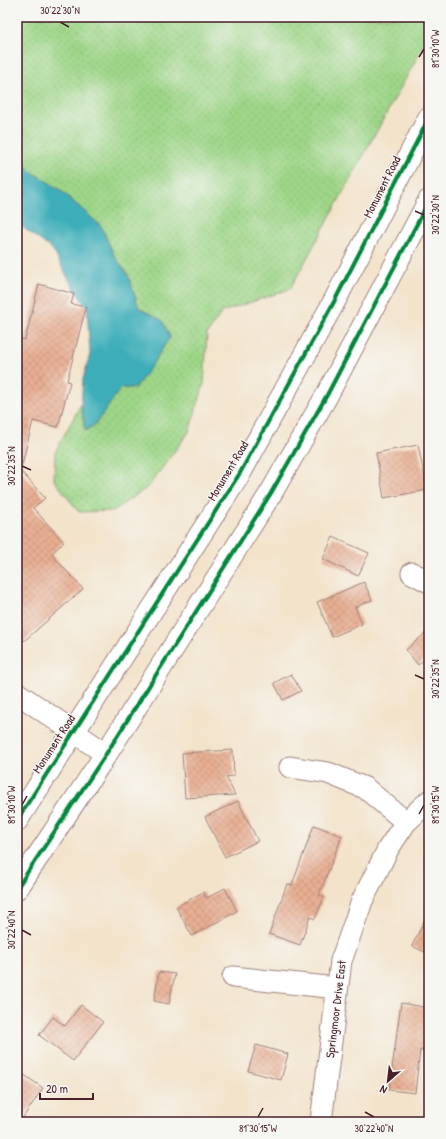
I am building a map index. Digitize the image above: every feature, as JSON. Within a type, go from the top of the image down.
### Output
[{"type":"street","name":"Monument Road","points":[[17,820],[240,473],[335,300],[429,118]]},
{"type":"street","points":[[17,888],[106,754],[271,493],[348,357],[429,201]]},
{"type":"street","points":[[17,693],[106,754]]},
{"type":"street","points":[[290,767],[328,773],[365,788],[406,822]]},
{"type":"street","name":"Springmoor Drive East","points":[[322,1122],[341,961],[362,901],[388,849],[406,822],[429,801]]},
{"type":"street","points":[[233,977],[337,988]]},
{"type":"green space","points":[[17,17],[429,17],[429,36],[290,289],[222,312],[207,334],[204,384],[189,432],[148,487],[113,511],[79,512],[54,480],[55,452],[81,404],[85,431],[95,426],[113,397],[159,354],[170,337],[162,320],[139,308],[128,275],[114,255],[101,226],[59,189],[32,172],[17,157]]},
{"type":"water","points":[[17,157],[32,172],[59,189],[101,226],[114,255],[128,275],[139,308],[162,320],[170,337],[135,388],[122,388],[96,423],[85,431],[81,404],[83,379],[90,354],[87,308],[69,280],[53,250],[17,223]]},
{"type":"building","points":[[39,284],[74,294],[71,304],[86,307],[67,381],[70,382],[58,427],[33,421],[22,464],[17,463],[17,338],[25,340]]},
{"type":"building","points":[[418,445],[427,490],[384,498],[376,453]]},
{"type":"building","points":[[17,467],[45,498],[33,508],[64,542],[51,554],[83,589],[24,641],[17,634]]},
{"type":"building","points":[[333,537],[369,553],[358,576],[323,559]]},
{"type":"building","points":[[364,582],[372,600],[355,607],[362,624],[332,637],[317,602]]},
{"type":"building","points":[[429,630],[429,656],[418,665],[406,650]]},
{"type":"building","points":[[291,674],[301,691],[283,700],[274,683]]},
{"type":"building","points":[[233,750],[234,776],[226,777],[235,795],[185,798],[182,753]]},
{"type":"building","points":[[238,801],[258,841],[225,857],[205,817]]},
{"type":"building","points":[[314,825],[342,836],[319,895],[324,897],[315,919],[310,917],[300,945],[269,934],[287,884],[292,885]]},
{"type":"building","points":[[225,888],[237,911],[192,936],[176,907],[203,892],[207,898]]},
{"type":"building","points":[[429,911],[429,954],[412,946]]},
{"type":"building","points":[[159,972],[175,974],[169,1004],[154,1001]]},
{"type":"building","points":[[401,1003],[429,1008],[429,1030],[426,1051],[420,1050],[415,1093],[389,1090]]},
{"type":"building","points":[[81,1005],[103,1022],[73,1061],[39,1035],[53,1017],[65,1026]]},
{"type":"building","points":[[256,1045],[288,1054],[281,1080],[248,1071]]},
{"type":"building","points":[[17,1070],[43,1088],[20,1122],[17,1122]]},
{"type":"cycle path","points":[[17,820],[240,473],[335,300],[429,118]]},
{"type":"cycle path","points":[[17,888],[106,754],[271,493],[327,395],[429,201]]}]
